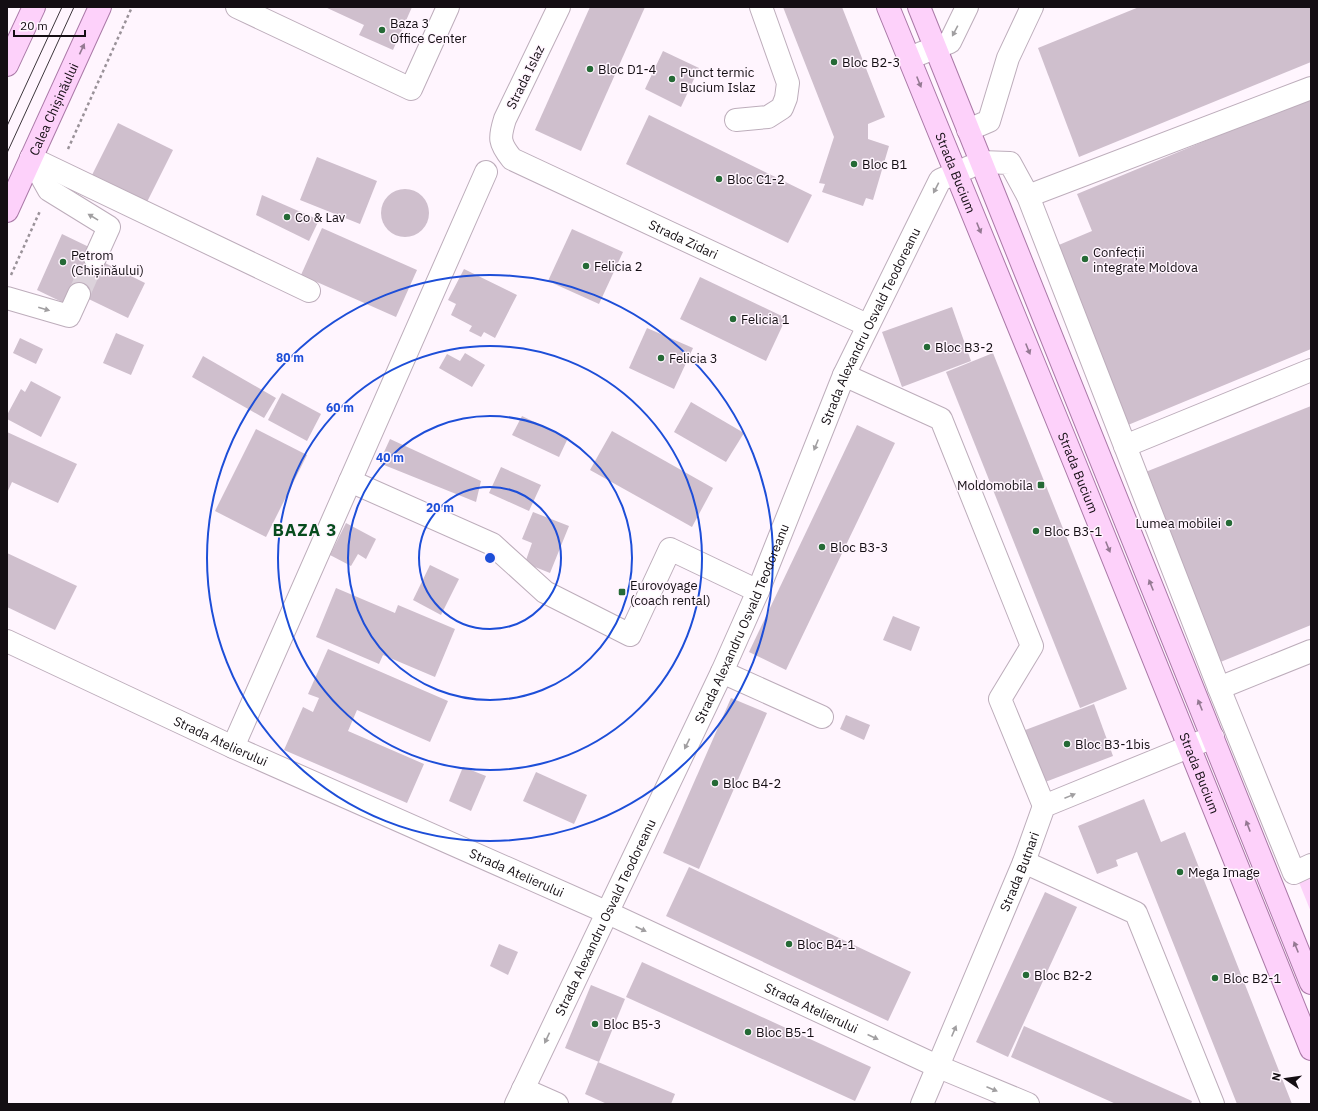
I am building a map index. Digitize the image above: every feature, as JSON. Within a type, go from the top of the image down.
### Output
[{"type":"main road","points":[[7,65],[34,7]]},
{"type":"main road","name":"Calea Chișinăului","points":[[7,211],[100,7]]},
{"type":"main road","name":"Strada Bucium","points":[[888,7],[1311,1049]]},
{"type":"main road","name":"Strada Bucium","points":[[923,8],[935,48],[1311,983]]},
{"type":"street","points":[[237,7],[411,89],[448,7]]},
{"type":"street","name":"Strada Islaz","points":[[503,149],[500,136],[505,119],[559,7]]},
{"type":"street","points":[[736,120],[768,117],[782,108],[786,98],[788,83],[761,7]]},
{"type":"street","points":[[909,58],[950,42],[967,7]]},
{"type":"street","points":[[968,130],[989,120],[1008,58],[1032,7]]},
{"type":"street","points":[[1028,196],[1311,88]]},
{"type":"street","name":"Strada Zidari","points":[[503,149],[512,159],[522,164],[867,325]]},
{"type":"street","points":[[31,158],[309,291]]},
{"type":"street","points":[[31,158],[49,190],[109,227],[95,258]]},
{"type":"street","points":[[981,162],[1010,163],[1028,196],[1219,688],[1294,872],[1311,865]]},
{"type":"street","name":"Strada Alexandru Osvald Teodoreanu","points":[[520,1096],[606,912],[722,672],[758,591],[844,375],[867,325],[940,180],[981,162]]},
{"type":"street","points":[[233,746],[486,172]]},
{"type":"street","points":[[7,298],[69,316],[79,294]]},
{"type":"street","points":[[1125,446],[1311,370]]},
{"type":"street","points":[[844,375],[941,419],[1032,646],[1000,699],[1044,806],[1213,737]]},
{"type":"street","points":[[350,481],[492,544],[545,592],[630,635],[670,550],[758,591]]},
{"type":"street","name":"Strada Atelierului","points":[[7,640],[233,746],[606,912],[939,1067],[1028,1104]]},
{"type":"street","points":[[1219,688],[1311,651]]},
{"type":"street","points":[[722,672],[822,716]]},
{"type":"street","name":"Strada Butnari","points":[[922,1104],[939,1067],[1024,862],[1044,806]]},
{"type":"street","points":[[1024,862],[1136,913],[1213,1104]]},
{"type":"street","points":[[520,1096],[557,1104]]},
{"type":"path","points":[[58,170],[132,7]]},
{"type":"path","points":[[10,276],[49,190]]},
{"type":"shaded area","points":[[1311,873],[1311,912],[1298,880]]},
{"type":"building","name":"Baza 3 Office Center","points":[[325,7],[412,7],[393,50],[359,35],[364,25]]},
{"type":"building","name":"Bloc D1-4","points":[[590,7],[645,7],[581,151],[535,130]]},
{"type":"building","name":"Bloc B2-3","points":[[783,7],[842,7],[885,117],[868,124],[868,139],[889,146],[873,200],[866,198],[863,206],[822,192],[825,184],[819,183],[834,137]]},
{"type":"building","points":[[1139,7],[1311,7],[1311,62],[1079,157],[1038,48]]},
{"type":"building","name":"Punct termic Bucium Islaz","points":[[663,51],[699,68],[681,107],[645,89]]},
{"type":"building","points":[[1311,97],[1311,349],[1128,425],[1054,247],[1092,231],[1077,194]]},
{"type":"building","name":"Bloc C1-2","points":[[649,115],[812,195],[788,243],[626,164]]},
{"type":"building","points":[[118,123],[173,150],[147,202],[92,175]]},
{"type":"building","points":[[317,157],[377,181],[360,224],[300,200]]},
{"type":"building","points":[[405,189],[414,191],[422,196],[427,204],[429,213],[427,222],[422,230],[414,235],[405,237],[396,235],[388,230],[383,222],[381,213],[383,204],[388,196],[396,191]]},
{"type":"building","name":"Co & Lav","points":[[262,195],[319,220],[309,241],[256,215]]},
{"type":"building","points":[[322,228],[417,270],[396,317],[301,275]]},
{"type":"building","name":"Felicia 2","points":[[572,229],[623,252],[599,304],[548,281]]},
{"type":"building","points":[[62,234],[89,247],[95,258],[145,283],[128,318],[70,290],[64,303],[37,290]]},
{"type":"building","points":[[464,269],[517,295],[495,338],[484,332],[481,337],[469,331],[472,326],[451,315],[456,304],[448,300]]},
{"type":"building","name":"Felicia 1","points":[[700,277],[786,318],[766,361],[680,319]]},
{"type":"building","name":"Bloc B3-2","points":[[952,307],[971,361],[902,387],[882,332]]},
{"type":"building","name":"Felicia 3","points":[[647,328],[693,348],[674,389],[629,368]]},
{"type":"building","points":[[116,333],[144,345],[131,375],[103,363]]},
{"type":"building","points":[[20,338],[43,349],[36,364],[13,353]]},
{"type":"building","points":[[465,353],[485,365],[472,387],[439,368],[447,354],[460,361]]},
{"type":"building","name":"Bloc B3-1","points":[[993,353],[1127,689],[1080,708],[946,372]]},
{"type":"building","points":[[203,356],[276,398],[264,418],[192,377]]},
{"type":"building","points":[[31,381],[61,397],[41,437],[7,419],[7,415],[21,389],[25,392]]},
{"type":"building","points":[[282,393],[321,414],[307,441],[268,420]]},
{"type":"building","points":[[691,402],[744,433],[726,462],[674,432]]},
{"type":"building","points":[[1311,406],[1311,625],[1218,663],[1143,473]]},
{"type":"building","points":[[522,416],[568,438],[559,457],[512,435]]},
{"type":"building","name":"Bloc B3-3","points":[[857,425],[895,443],[786,670],[749,652]]},
{"type":"building","points":[[256,429],[307,455],[266,537],[215,511]]},
{"type":"building","points":[[612,431],[713,488],[692,527],[590,470]]},
{"type":"building","points":[[7,432],[77,464],[58,503],[12,482],[7,493]]},
{"type":"building","points":[[390,439],[481,481],[476,502],[379,463]]},
{"type":"building","points":[[501,467],[541,485],[529,511],[489,493]]},
{"type":"building","points":[[533,512],[569,526],[550,573],[525,563],[532,543],[522,539]]},
{"type":"building","points":[[346,523],[376,539],[366,559],[358,554],[351,566],[330,555]]},
{"type":"building","points":[[7,553],[77,586],[55,630],[7,607]]},
{"type":"building","points":[[430,565],[459,579],[441,615],[413,600]]},
{"type":"building","points":[[336,588],[395,613],[398,605],[455,629],[435,677],[383,655],[379,664],[316,637]]},
{"type":"building","points":[[893,616],[920,627],[911,651],[883,640]]},
{"type":"building","points":[[328,649],[448,701],[430,742],[357,710],[348,731],[424,764],[407,803],[284,750],[303,707],[313,712],[319,698],[308,694]]},
{"type":"building","name":"Bloc B4-2","points":[[731,698],[767,713],[699,869],[663,853]]},
{"type":"building","name":"Bloc B3-1bis","points":[[1094,704],[1113,756],[1040,784],[1020,732]]},
{"type":"building","points":[[846,715],[870,725],[864,740],[840,729]]},
{"type":"building","points":[[463,767],[486,776],[471,811],[449,801]]},
{"type":"building","points":[[536,772],[587,795],[574,824],[523,801]]},
{"type":"building","name":"Bloc B2-1","points":[[1144,799],[1161,842],[1185,832],[1292,1104],[1237,1104],[1137,852],[1116,860],[1118,866],[1097,874],[1078,826]]},
{"type":"building","name":"Bloc B4-1","points":[[689,867],[911,972],[888,1021],[666,916]]},
{"type":"building","name":"Bloc B2-2","points":[[1045,892],[1077,907],[1008,1057],[976,1042]]},
{"type":"building","points":[[499,944],[518,952],[508,975],[490,966]]},
{"type":"building","name":"Bloc B5-1","points":[[642,962],[871,1067],[855,1101],[626,997]]},
{"type":"building","points":[[591,985],[625,999],[599,1062],[565,1048]]},
{"type":"building","points":[[1024,1026],[1192,1101],[1191,1104],[1116,1104],[1011,1057]]},
{"type":"building","points":[[598,1062],[675,1094],[671,1104],[607,1104],[585,1094]]},
{"type":"tunnel","points":[[79,294],[95,258]]},
{"type":"tram line","points":[[7,126],[62,7]]},
{"type":"tram line","points":[[7,153],[74,7]]},
{"type":"place","name":"Baza 3 Office Center","points":[[382,30]]},
{"type":"place","name":"Bloc B2-3","points":[[834,62]]},
{"type":"place","name":"Bloc D1-4","points":[[590,69]]},
{"type":"place","name":"Punct termic Bucium Islaz","points":[[672,79]]},
{"type":"place","name":"Bloc B1","points":[[854,164]]},
{"type":"place","name":"Bloc C1-2","points":[[719,179]]},
{"type":"place","name":"Co & Lav","points":[[287,217]]},
{"type":"place","name":"Confecții integrate Moldova","points":[[1085,259]]},
{"type":"place","name":"Petrom (Chișinăului)","points":[[63,262]]},
{"type":"place","name":"Felicia 2","points":[[586,266]]},
{"type":"place","name":"Felicia 1","points":[[733,319]]},
{"type":"place","name":"Bloc B3-2","points":[[927,347]]},
{"type":"place","name":"Felicia 3","points":[[661,358]]},
{"type":"place","name":"Moldomobila","points":[[1041,485]]},
{"type":"place","name":"Lumea mobilei","points":[[1229,523]]},
{"type":"place","name":"Bloc B3-1","points":[[1036,531]]},
{"type":"place","name":"Bloc B3-3","points":[[822,547]]},
{"type":"place","name":"Eurovoyage (coach rental)","points":[[622,592]]},
{"type":"place","name":"Bloc B3-1bis","points":[[1067,744]]},
{"type":"place","name":"Bloc B4-2","points":[[715,783]]},
{"type":"place","name":"Mega Image","points":[[1180,872]]},
{"type":"place","name":"Bloc B4-1","points":[[789,944]]},
{"type":"place","name":"Bloc B2-2","points":[[1026,975]]},
{"type":"place","name":"Bloc B2-1","points":[[1215,978]]},
{"type":"place","name":"Bloc B5-3","points":[[595,1024]]},
{"type":"place","name":"Bloc B5-1","points":[[748,1032]]},
{"type":"district","name":"BAZA 3","points":[[305,530]]}]
